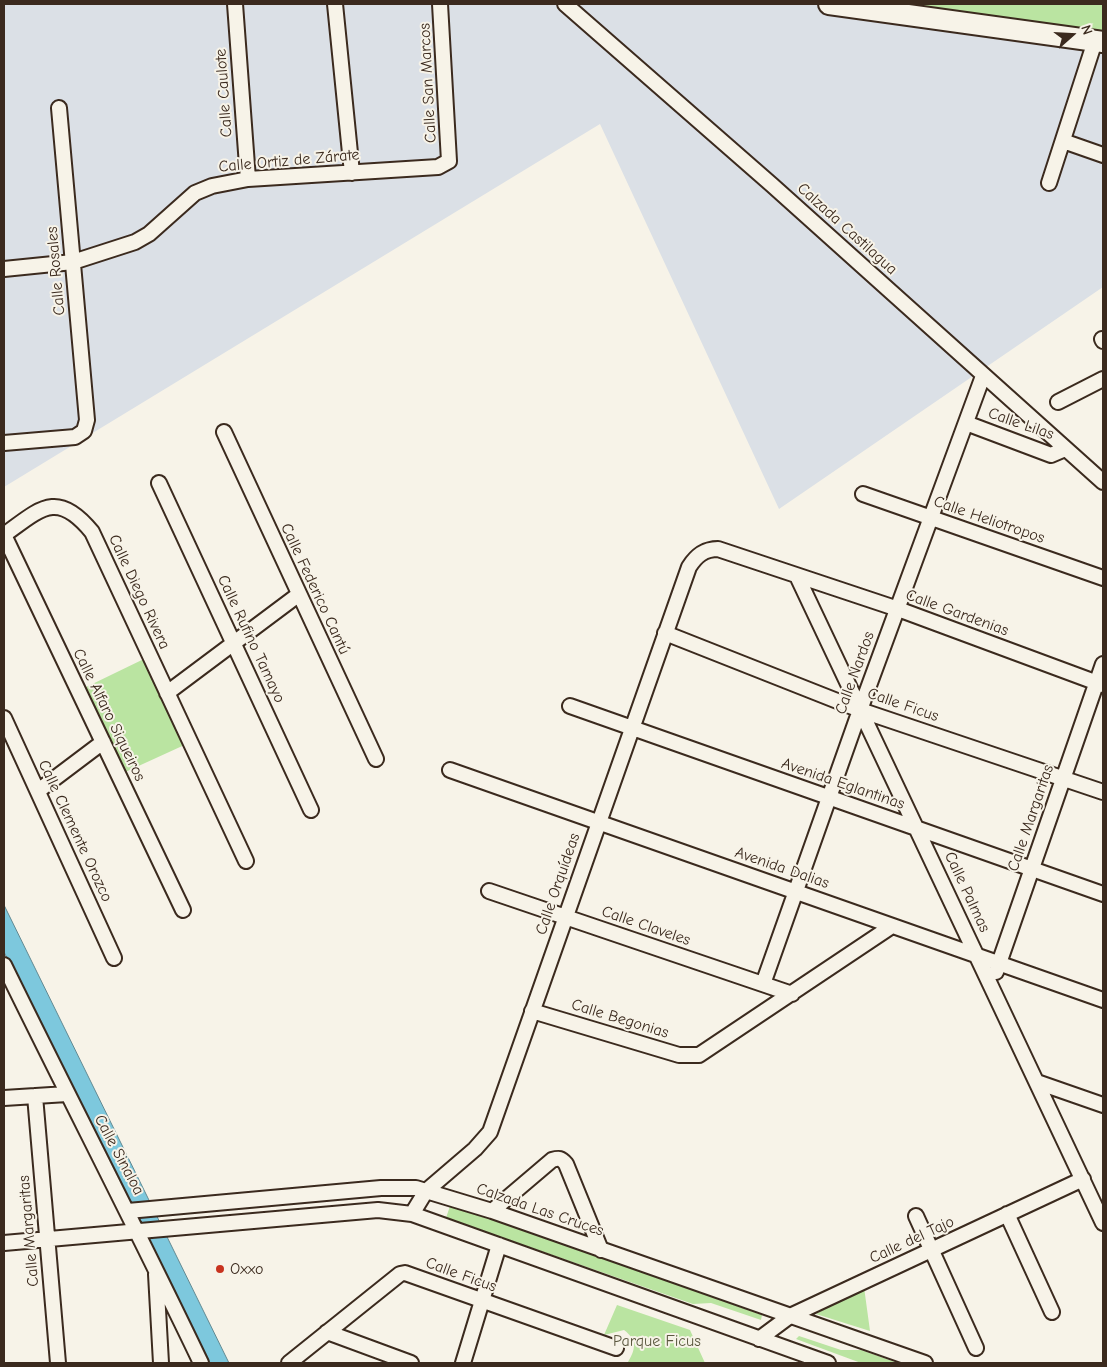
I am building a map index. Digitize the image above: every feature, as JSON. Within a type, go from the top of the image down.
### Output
[{"type":"highway","points":[[829,4],[1099,42]]},
{"type":"street","name":"Calle Caulote","points":[[234,4],[248,179]]},
{"type":"street","points":[[336,4],[352,173]]},
{"type":"street","name":"Calle San Marcos","points":[[440,4],[449,161]]},
{"type":"street","name":"Calzada Castilagua","points":[[567,5],[779,191],[1103,482]]},
{"type":"street","points":[[1049,184],[1099,42]]},
{"type":"street","name":"Calle Rosales","points":[[4,443],[75,437],[84,431],[87,420],[59,108]]},
{"type":"street","points":[[1063,141],[1103,155]]},
{"type":"street","name":"Calle Ortiz de Zárate","points":[[4,269],[73,262],[142,238],[195,193],[212,186],[248,179],[438,167],[449,161]]},
{"type":"street","name":"Calle Nardos","points":[[763,984],[860,710],[983,376]]},
{"type":"street","points":[[1058,402],[1103,379]]},
{"type":"street","name":"Calle Lilas","points":[[966,422],[1051,455],[1065,449]]},
{"type":"street","name":"Calle Federico Cantú","points":[[224,432],[376,759]]},
{"type":"street","name":"Calle Rufino Tamayo","points":[[159,483],[311,810]]},
{"type":"street","name":"Calle Heliotropos","points":[[863,494],[1103,578]]},
{"type":"street","name":"Calle Diego Rivera","points":[[4,535],[41,508],[51,506],[71,511],[92,532],[246,861]]},
{"type":"street","name":"Calle Alfaro Siqueiros","points":[[4,535],[183,910]]},
{"type":"street","name":"Calle Gardenias","points":[[710,549],[718,549],[898,610],[1100,684]]},
{"type":"street","name":"Calle Orquídeas","points":[[412,1214],[426,1191],[476,1150],[490,1132],[688,567],[702,553],[710,549]]},
{"type":"street","name":"Calle Palmas","points":[[797,576],[1083,1179],[1099,1208],[1103,1223]]},
{"type":"street","points":[[167,693],[298,594]]},
{"type":"street","name":"Calle Ficus","points":[[665,633],[860,710],[1103,792]]},
{"type":"street","name":"Calle Margaritas","points":[[991,985],[1063,778],[1100,684],[1103,664]]},
{"type":"street","name":"Avenida Eglantinas","points":[[570,706],[1103,894]]},
{"type":"street","name":"Calle Clemente Orozco","points":[[4,718],[114,958]]},
{"type":"street","points":[[38,791],[103,742]]},
{"type":"street","name":"Avenida Dalias","points":[[450,770],[1103,1000]]},
{"type":"street","name":"Calle Claveles","points":[[489,891],[792,994]]},
{"type":"street","points":[[792,994],[892,926]]},
{"type":"street","name":"Calle Sinaloa","points":[[4,965],[67,1094],[128,1211],[201,1363]]},
{"type":"street","name":"Calle Begonias","points":[[532,1011],[679,1055],[699,1055],[792,994]]},
{"type":"street","points":[[1037,1082],[1103,1106]]},
{"type":"street","points":[[4,1098],[67,1094]]},
{"type":"street","name":"Calle Margaritas","points":[[35,1096],[58,1363]]},
{"type":"street","points":[[492,1211],[552,1160],[558,1158],[566,1164],[601,1250]]},
{"type":"street","name":"Calle del Tajo","points":[[759,1339],[790,1316],[1083,1179]]},
{"type":"street","name":"Calzada Las Cruces","points":[[128,1211],[381,1188],[405,1187],[426,1191],[492,1211],[924,1363]]},
{"type":"street","points":[[4,1243],[378,1210],[412,1214],[828,1363]]},
{"type":"street","points":[[1007,1214],[1052,1312]]},
{"type":"street","points":[[916,1216],[976,1348]]},
{"type":"street","points":[[463,1363],[499,1245]]},
{"type":"street","points":[[156,1271],[156,1301],[161,1363]]},
{"type":"street","name":"Calle Ficus","points":[[292,1363],[327,1332],[400,1274],[405,1273],[482,1302],[616,1348]]},
{"type":"street","points":[[327,1332],[384,1358],[411,1363]]},
{"type":"shaded area","points":[[4,4],[1103,4],[1103,287],[779,509],[600,124],[4,487]]},
{"type":"green space","points":[[847,4],[1103,4],[1103,38]]},
{"type":"green space","points":[[148,657],[191,742],[121,774],[80,690]]},
{"type":"green space","points":[[450,1206],[562,1243],[762,1315],[761,1320],[711,1303],[693,1304],[446,1218]]},
{"type":"green space","points":[[864,1287],[870,1331],[816,1314]]},
{"type":"green space","name":"Parque Ficus","points":[[617,1305],[690,1330],[705,1363],[625,1363],[628,1362],[634,1349],[631,1337],[624,1330],[604,1335]]},
{"type":"green space","points":[[799,1336],[841,1350],[861,1350],[898,1363],[861,1363],[796,1339]]},
{"type":"water","points":[[4,905],[229,1363],[208,1363],[4,952]]},
{"type":"place","name":"Oxxo","points":[[220,1269]]}]
